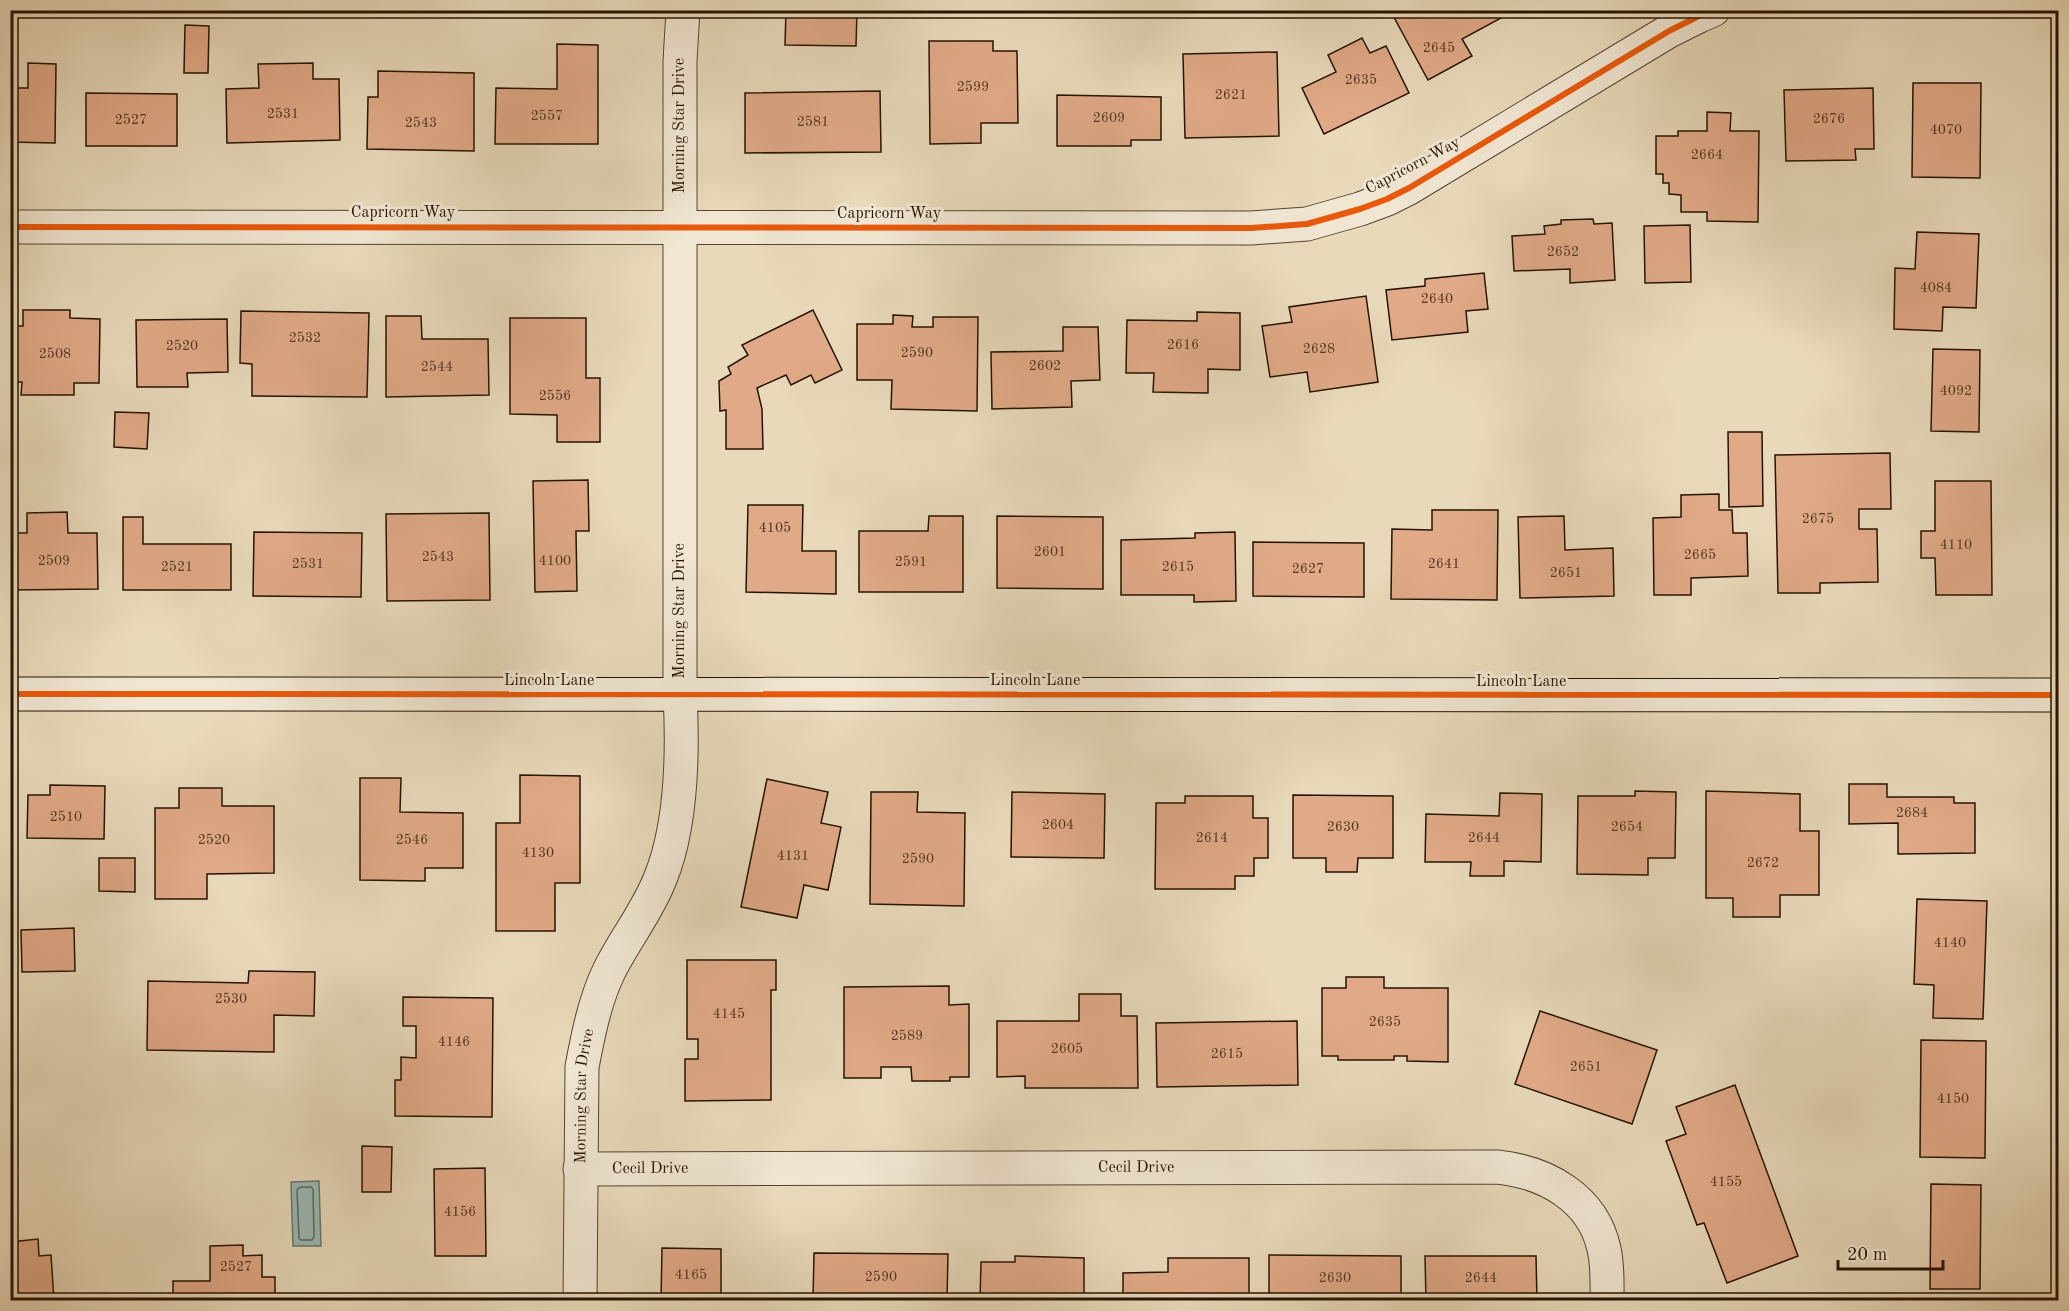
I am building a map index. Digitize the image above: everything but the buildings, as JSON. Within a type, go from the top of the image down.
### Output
[{"type":"street","name":"Morning Star Drive","points":[[580,1300],[582,1067],[589,1034],[608,973],[625,941],[650,904],[661,877],[670,848],[682,745],[680,694],[680,61],[683,10]]},
{"type":"street","name":"Capricorn Way","points":[[10,227],[1251,228],[1307,224],[1360,209],[1409,188],[1669,31],[1713,10]]},
{"type":"street","name":"Lincoln Lane","points":[[10,694],[2058,696]]},
{"type":"street","name":"Cecil Drive","points":[[580,1169],[1450,1167],[1516,1169],[1534,1173],[1564,1190],[1580,1203],[1591,1218],[1604,1249],[1607,1300]]},
{"type":"water","points":[[319,1181],[321,1246],[293,1246],[291,1182]]},
{"type":"cycle path","points":[[10,227],[1251,228],[1307,224],[1360,209],[1409,188],[1669,31],[1713,10]]},
{"type":"cycle path","points":[[10,694],[2058,695]]}]
